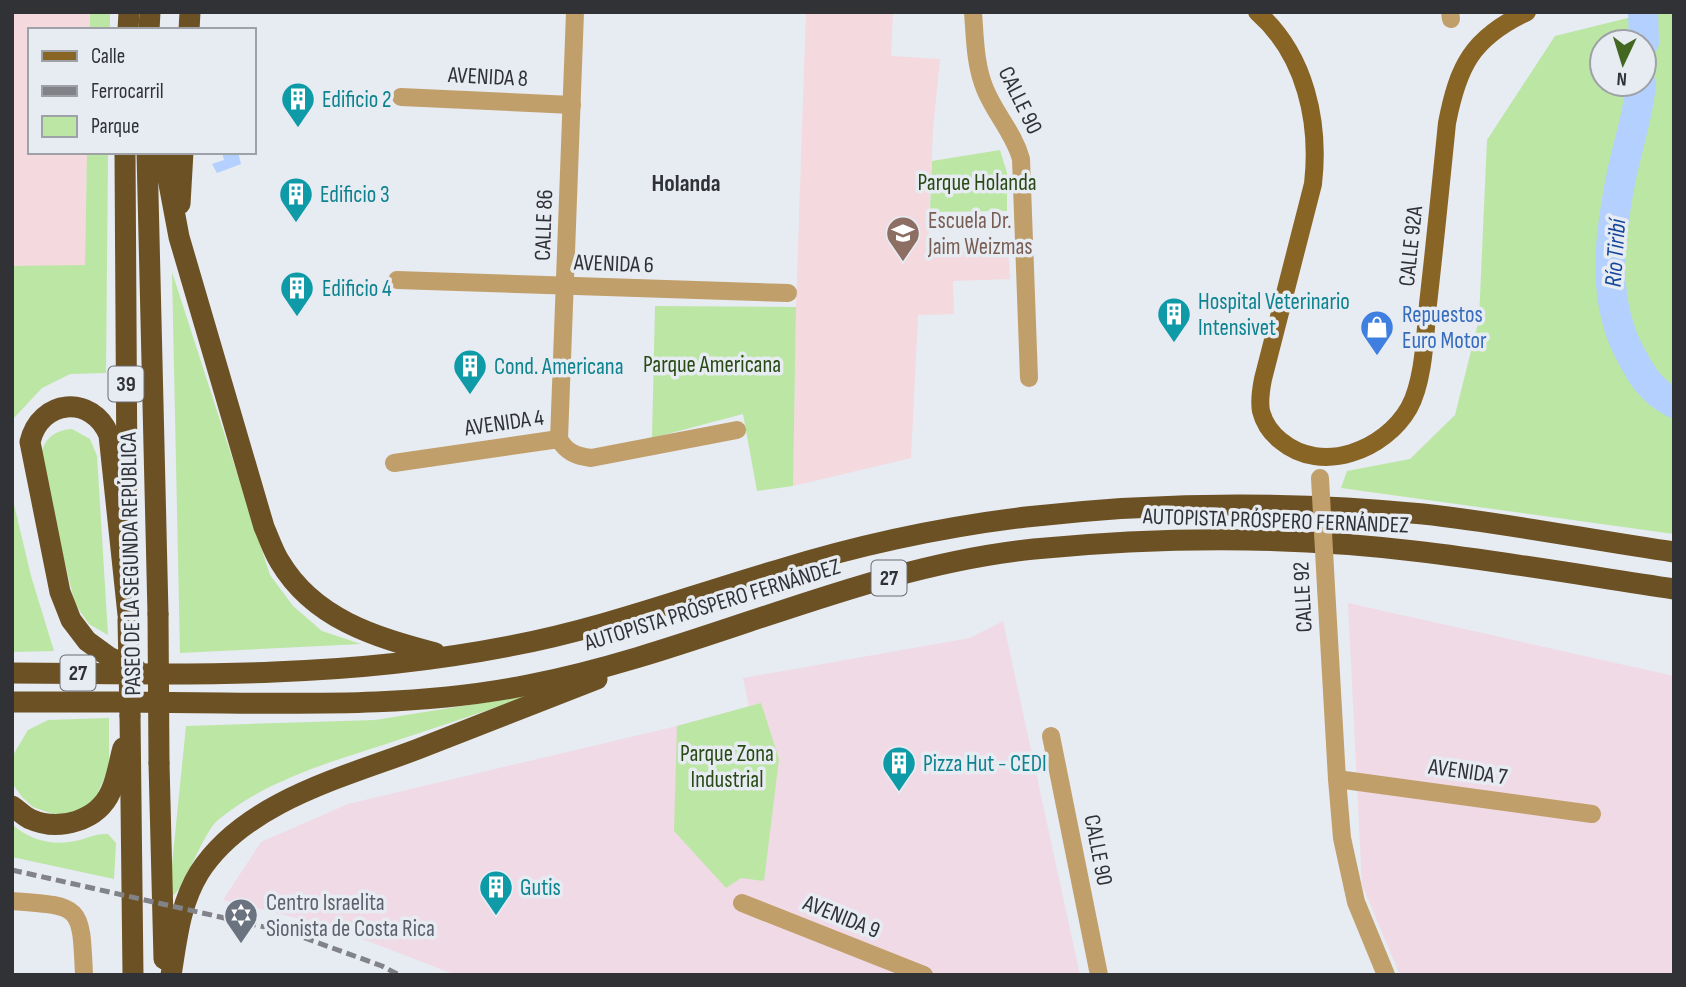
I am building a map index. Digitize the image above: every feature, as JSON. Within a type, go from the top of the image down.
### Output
[{"type":"highway","name":"PASEO DE LA SEGUNDA REPÚBLICA","points":[[125,154],[133,975]]},
{"type":"highway","name":"PASEO DE LA SEGUNDA REPÚBLICA","points":[[147,154],[164,975]]},
{"type":"highway","points":[[163,154],[178,237],[264,527],[280,562],[303,591],[332,615],[378,638],[447,656]]},
{"type":"highway","points":[[178,237],[183,154]]},
{"type":"highway","points":[[128,617],[109,435],[100,419],[90,412],[72,407],[58,408],[36,426],[30,442],[60,592],[71,620],[87,641],[109,657],[144,673]]},
{"type":"highway","name":"AUTOPISTA PRÓSPERO FERNÁNDEZ","points":[[12,673],[275,672],[447,656],[512,646],[593,627],[783,568],[919,534],[1024,517],[1115,509],[1262,505],[1412,514],[1674,552]]},
{"type":"highway","name":"AUTOPISTA PRÓSPERO FERNÁNDEZ","points":[[12,702],[381,701],[527,685],[604,666],[824,596],[929,567],[1028,550],[1121,542],[1253,541],[1413,551],[1674,589]]},
{"type":"highway","points":[[171,975],[184,901],[200,872],[222,844],[268,810],[331,780],[727,629]]},
{"type":"highway","points":[[12,720],[33,710],[114,702]]},
{"type":"highway","points":[[12,806],[30,819],[51,825],[84,819],[100,808],[111,792],[130,718]]},
{"type":"highway","points":[[125,975],[131,928]]},
{"type":"highway","points":[[178,931],[179,975]]},
{"type":"main road","points":[[1257,12],[1288,50],[1304,84],[1314,120],[1315,159],[1313,184],[1260,398],[1267,426],[1286,445],[1319,457]]},
{"type":"main road","name":"CALLE 92A","points":[[1319,457],[1343,455],[1371,445],[1392,430],[1411,405],[1421,365],[1447,123],[1455,86],[1468,59],[1486,38],[1507,21],[1527,12]]},
{"type":"street","name":"CALLE 86","points":[[559,439],[575,12]]},
{"type":"street","name":"CALLE 90","points":[[972,12],[979,73],[996,112],[1017,144],[1021,159],[1029,378]]},
{"type":"street","name":"AVENIDA 8","points":[[401,97],[572,105]]},
{"type":"street","name":"AVENIDA 6","points":[[397,281],[788,293]]},
{"type":"street","name":"AVENIDA 4","points":[[394,463],[559,439],[573,454],[591,458],[737,430]]},
{"type":"street","name":"CALLE 92","points":[[1319,457],[1342,838],[1356,902],[1386,975]]},
{"type":"street","name":"CALLE 90","points":[[1051,736],[1099,975]]},
{"type":"street","name":"AVENIDA 7","points":[[1337,779],[1592,814]]},
{"type":"street","points":[[12,901],[59,904],[76,915],[82,932],[85,975]]},
{"type":"street","name":"AVENIDA 9","points":[[742,903],[924,975]]},
{"type":"shaded area","points":[[12,12],[90,12],[90,28],[28,28],[28,154],[87,154],[85,266],[12,266]]},
{"type":"shaded area","name":"Escuela Dr. Jaim Weizmas","points":[[806,12],[893,12],[891,56],[940,59],[933,129],[928,247],[1008,248],[1010,279],[953,281],[954,314],[918,315],[911,458],[793,486],[796,307]]},
{"type":"shaded area","points":[[1348,603],[1674,676],[1674,975],[1400,975],[1362,885]]},
{"type":"shaded area","points":[[1003,621],[1080,975],[456,975],[329,926],[223,900],[261,842],[348,804],[749,707],[743,678],[970,638]]},
{"type":"green space","points":[[90,12],[110,12],[110,28],[90,28]]},
{"type":"green space","points":[[1652,12],[1674,12],[1674,534],[1341,488],[1347,471],[1410,459],[1455,415],[1479,319],[1487,140],[1555,36]]},
{"type":"green space","name":"Parque Holanda","points":[[1000,150],[1007,173],[1007,211],[930,212],[932,161]]},
{"type":"green space","points":[[87,154],[108,154],[106,373],[70,374],[42,388],[13,419],[12,425],[12,266],[85,265]]},
{"type":"green space","points":[[172,272],[270,575],[293,606],[322,631],[361,644],[180,653]]},
{"type":"green space","name":"Parque Americana","points":[[655,306],[796,307],[793,486],[757,491],[743,414],[652,438]]},
{"type":"green space","points":[[72,429],[90,439],[97,456],[108,635],[89,624],[75,604],[41,465],[44,445],[52,435]]},
{"type":"green space","points":[[12,496],[31,576],[54,651],[12,652]]},
{"type":"green space","points":[[536,694],[319,766],[256,794],[218,820],[177,892],[172,896],[169,894],[186,726],[375,720]]},
{"type":"green space","name":"Parque Zona Industrial","points":[[761,703],[779,759],[764,881],[741,878],[726,888],[674,831],[677,726]]},
{"type":"green space","points":[[109,718],[109,768],[95,799],[77,813],[53,814],[33,807],[22,797],[12,783],[12,757],[28,730],[48,720]]},
{"type":"green space","points":[[12,824],[33,838],[50,842],[67,842],[108,834],[116,843],[114,879],[12,857]]},
{"type":"water","points":[[222,154],[238,154],[241,164],[217,173],[212,164],[224,160]]},
{"type":"waterway","name":"Río Tiribí","points":[[1643,12],[1644,28]]},
{"type":"waterway","name":"Río Tiribí","points":[[1639,98],[1613,224],[1610,269],[1612,292],[1622,336],[1636,365],[1654,389],[1674,403]]},
{"type":"railway","points":[[12,870],[291,933],[382,966],[399,975]]},
{"type":"place","name":"Edificio 2","points":[[298,129]]},
{"type":"place","name":"Edificio 3","points":[[296,224]]},
{"type":"place","name":"Escuela Dr. Jaim Weizmas","points":[[903,263]]},
{"type":"place","name":"Edificio 4","points":[[297,318]]},
{"type":"place","name":"Hospital Veterinario Intensivet","points":[[1174,344]]},
{"type":"place","name":"Repuestos Euro Motor","points":[[1377,357]]},
{"type":"place","name":"Cond. Americana","points":[[470,396]]},
{"type":"place","name":"Pizza Hut - CEDI","points":[[899,793]]},
{"type":"place","name":"Gutis","points":[[496,917]]},
{"type":"place","name":"Centro Israelita Sionista de Costa Rica","points":[[241,945]]},
{"type":"district","name":"Holanda","points":[[686,183]]}]
